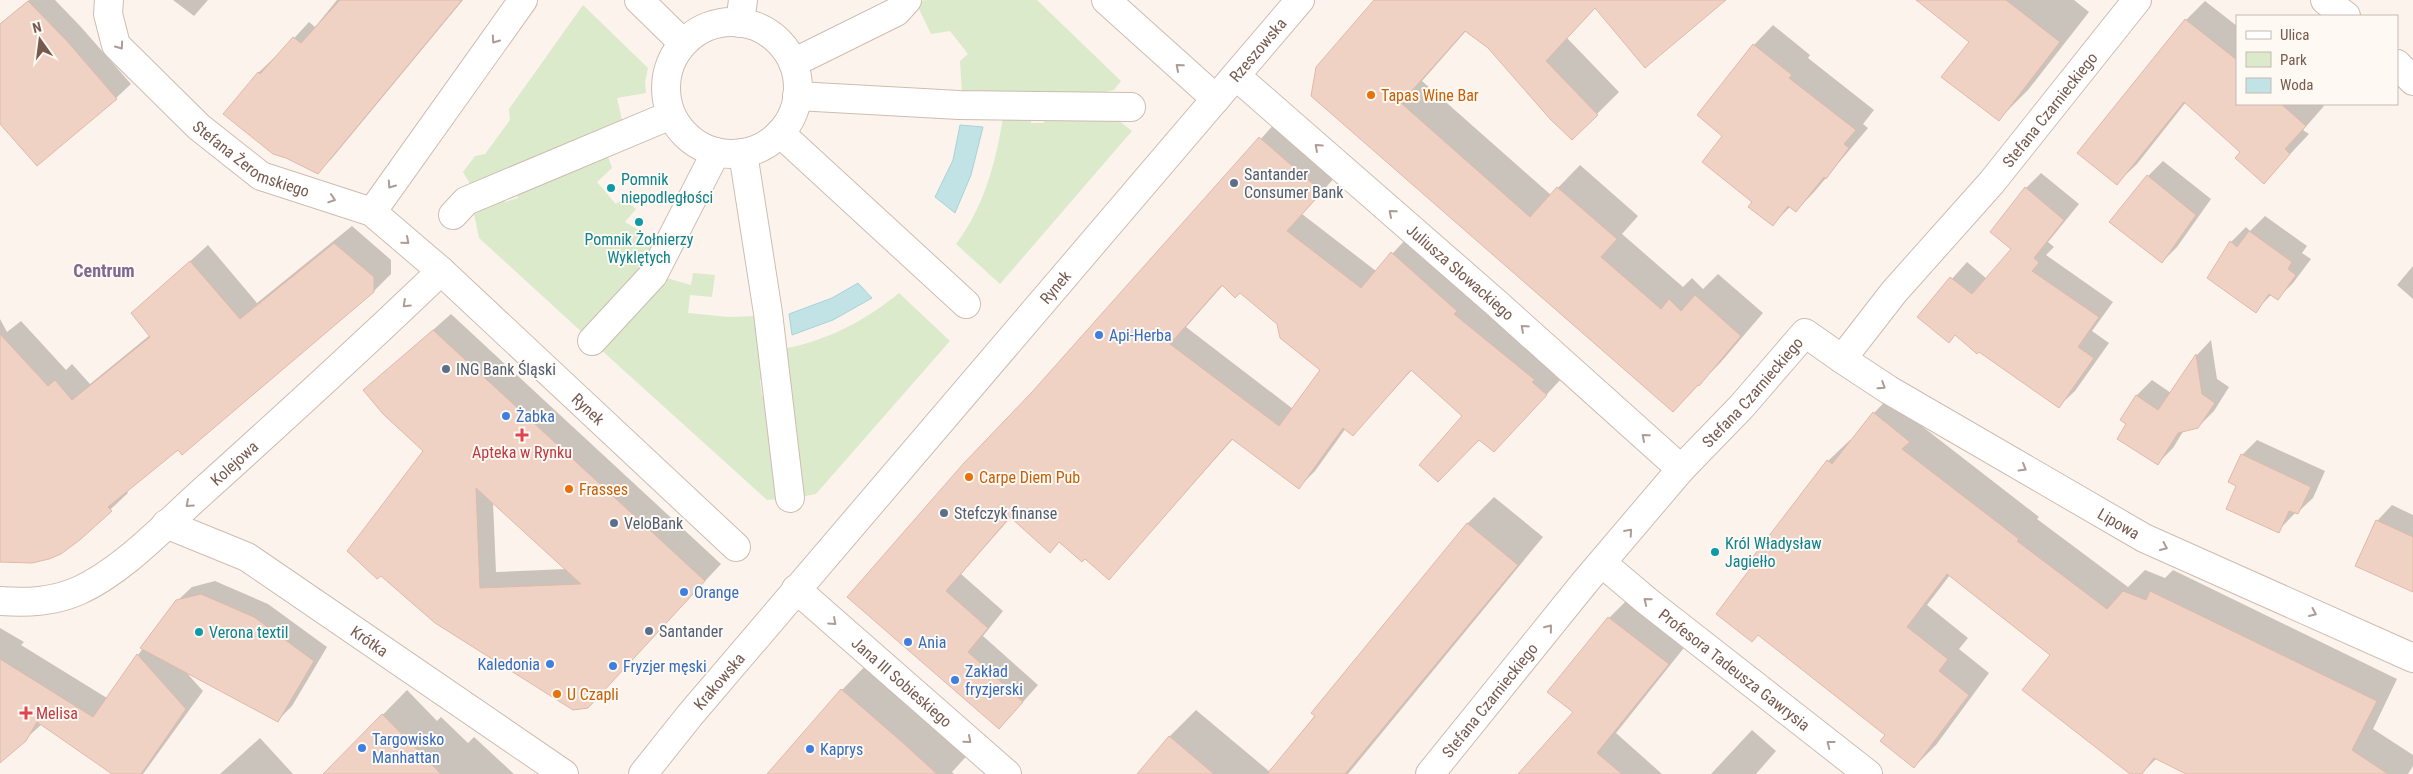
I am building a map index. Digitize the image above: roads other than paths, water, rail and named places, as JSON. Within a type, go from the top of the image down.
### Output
[{"type":"street","name":"Stefana Żeromskiego","points":[[109,0],[108,14],[116,45],[198,127],[261,176],[372,212],[441,271]]},
{"type":"street","points":[[372,212],[523,0]]},
{"type":"street","points":[[639,0],[683,43]]},
{"type":"street","points":[[793,63],[896,12],[907,0]]},
{"type":"street","points":[[1106,0],[1216,99]]},
{"type":"street","name":"Rzeszowska","points":[[1216,99],[1300,0]]},
{"type":"street","name":"Stefana Czarnieckiego","points":[[1430,774],[1681,469],[1742,406],[1805,333],[1842,359],[1894,292],[1992,182],[2137,0]]},
{"type":"street","points":[[2325,0],[2345,15]]},
{"type":"street","points":[[742,11],[757,27],[772,36],[784,48],[793,63],[797,79],[797,96],[792,116],[780,133],[763,146],[743,153],[716,152],[697,144],[682,132],[672,115],[666,97],[666,78],[672,59],[683,43],[700,30],[720,23],[742,11]]},
{"type":"street","points":[[2398,65],[2413,81]]},
{"type":"street","name":"Juliusza Słowackiego","points":[[1236,76],[1495,302],[1681,469]]},
{"type":"street","points":[[797,96],[959,105],[1131,107]]},
{"type":"street","name":"Rynek","points":[[796,590],[987,364],[1216,99]]},
{"type":"street","points":[[455,207],[672,115]]},
{"type":"street","points":[[780,133],[966,304]]},
{"type":"street","points":[[592,341],[653,275],[716,152]]},
{"type":"street","points":[[743,153],[768,313],[790,498]]},
{"type":"street","name":"Rynek","points":[[441,271],[736,547]]},
{"type":"street","name":"Kolejowa","points":[[0,600],[36,602],[79,590],[96,582],[133,554],[303,401],[441,271]]},
{"type":"street","name":"Lipowa","points":[[1842,359],[1889,390],[2144,538],[2413,658]]},
{"type":"street","name":"Krótka","points":[[166,524],[246,557],[564,774]]},
{"type":"street","name":"Profesora Tadeusza Gawrysia","points":[[1602,563],[1647,601],[1868,774]]},
{"type":"street","name":"Krakowska","points":[[644,774],[690,714],[796,590]]},
{"type":"street","name":"Jana III Sobieskiego","points":[[796,590],[1007,774]]},
{"type":"water","points":[[960,125],[983,127],[971,175],[955,213],[935,197],[953,160]]},
{"type":"water","points":[[858,283],[872,298],[833,320],[792,335],[789,314],[832,298]]},
{"type":"place","name":"Tapas Wine Bar","points":[[1371,95]]},
{"type":"place","name":"Santander Consumer Bank","points":[[1234,183]]},
{"type":"place","name":"Pomnik niepodległości","points":[[611,188]]},
{"type":"place","name":"Pomnik Żołnierzy Wyklętych","points":[[639,222]]},
{"type":"place","name":"Api-Herba","points":[[1099,335]]},
{"type":"place","name":"ING Bank Śląski","points":[[446,369]]},
{"type":"place","name":"Żabka","points":[[506,416]]},
{"type":"place","name":"Apteka w Rynku","points":[[522,435]]},
{"type":"place","name":"Carpe Diem Pub","points":[[969,477]]},
{"type":"place","name":"Frasses","points":[[569,489]]},
{"type":"place","name":"Stefczyk finanse","points":[[944,513]]},
{"type":"place","name":"VeloBank","points":[[614,523]]},
{"type":"place","name":"Król Władysław Jagiełło","points":[[1715,552]]},
{"type":"place","name":"Orange","points":[[684,592]]},
{"type":"place","name":"Santander","points":[[649,631]]},
{"type":"place","name":"Verona textil","points":[[199,632]]},
{"type":"place","name":"Ania","points":[[908,642]]},
{"type":"place","name":"Kaledonia","points":[[550,664]]},
{"type":"place","name":"Fryzjer męski","points":[[613,666]]},
{"type":"place","name":"Zakład fryzjerski","points":[[955,680]]},
{"type":"place","name":"U Czapli","points":[[557,694]]},
{"type":"place","name":"Melisa","points":[[26,713]]},
{"type":"place","name":"Targowisko Manhattan","points":[[362,748]]},
{"type":"place","name":"Kaprys","points":[[810,749]]},
{"type":"district","name":"Centrum","points":[[104,270]]}]
